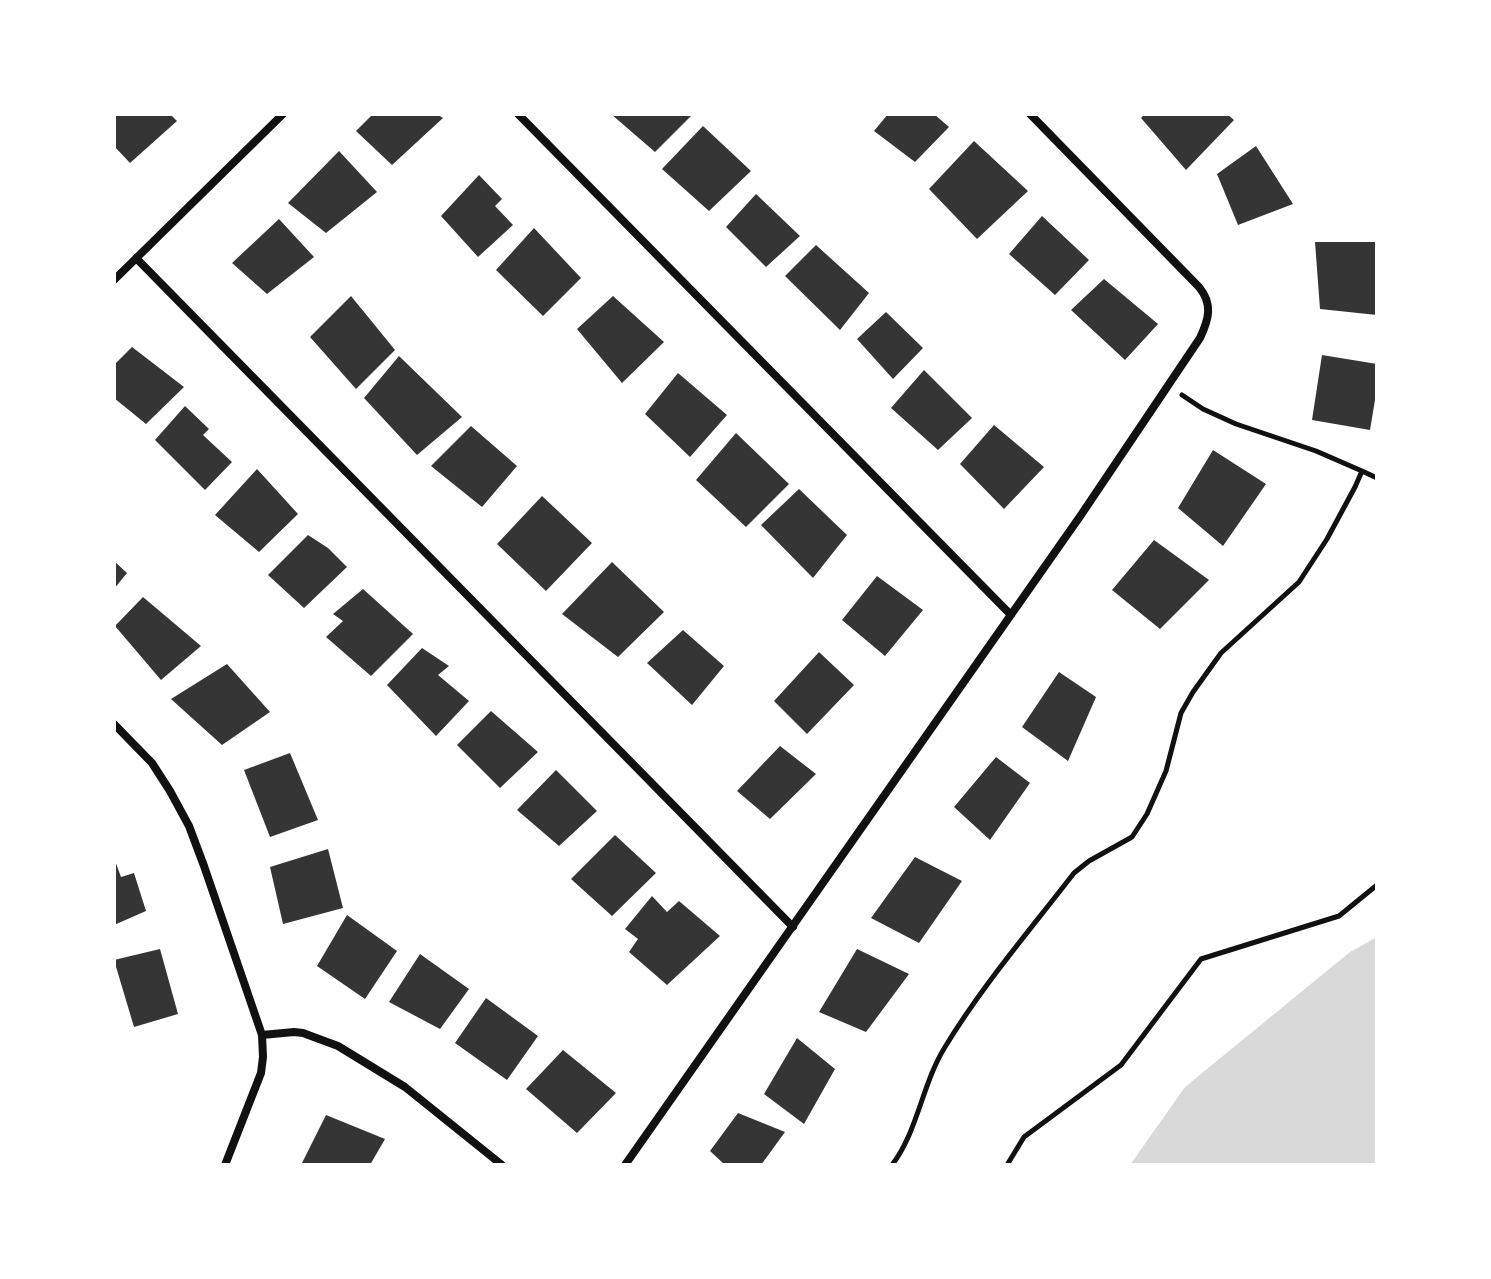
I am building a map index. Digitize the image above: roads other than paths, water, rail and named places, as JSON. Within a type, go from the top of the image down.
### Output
[{"type":"street","points":[[114,280],[283,114]]},
{"type":"street","points":[[518,114],[1011,615]]},
{"type":"street","points":[[625,1165],[1081,515],[1200,338],[1208,321],[1207,298],[1186,272],[1030,114]]},
{"type":"street","points":[[136,258],[793,927]]},
{"type":"street","points":[[114,724],[152,763],[189,826],[262,1035],[261,1073],[225,1165]]},
{"type":"street","points":[[262,1035],[303,1033],[338,1046],[405,1087],[502,1165]]}]
